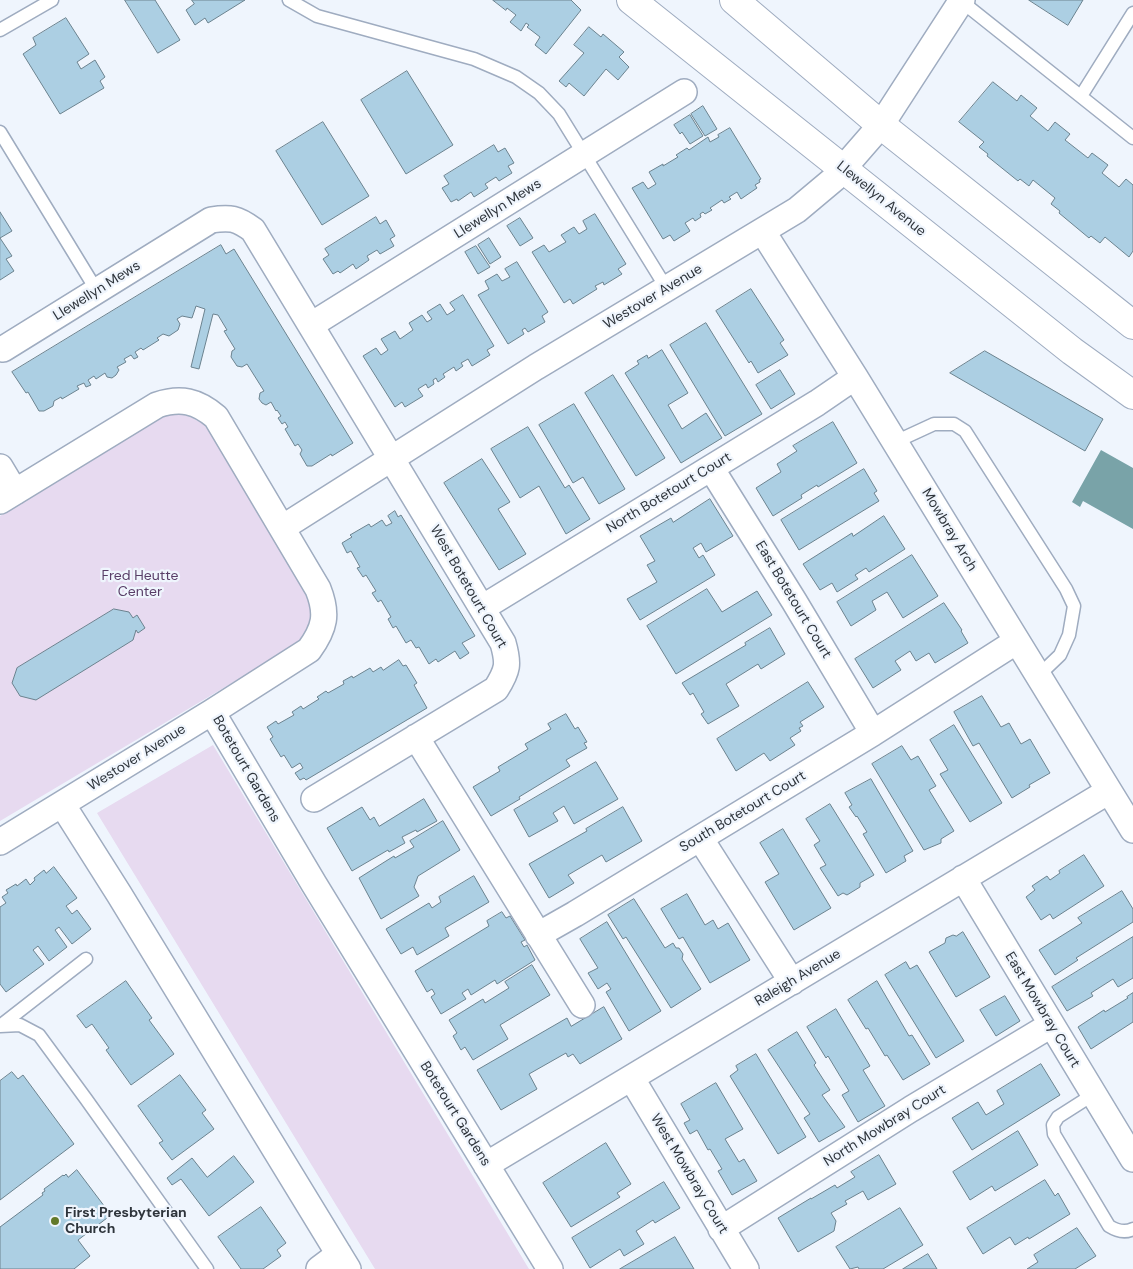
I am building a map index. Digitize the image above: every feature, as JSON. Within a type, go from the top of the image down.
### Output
[{"type":"street","name":"Llewellyn Avenue","points":[[631,0],[1072,351],[1133,395]]},
{"type":"street","points":[[734,0],[881,125],[1133,325]]},
{"type":"street","name":"Westover Avenue","points":[[282,528],[536,367],[797,210],[844,169],[881,125],[962,1]]},
{"type":"street","name":"Llewellyn Mews","points":[[311,325],[684,92]]},
{"type":"street","name":"Llewellyn Mews","points":[[3,349],[211,220],[226,218],[240,221],[253,230],[392,458]]},
{"type":"street","name":"Mowbray Arch","points":[[763,232],[855,377],[1133,830]]},
{"type":"street","name":"North Botetourt Court","points":[[482,608],[817,403],[855,377]]},
{"type":"street","name":"Botetourt Gardens","points":[[0,467],[7,497],[157,404],[168,401],[186,401],[204,407],[216,417],[318,589],[323,602],[324,619],[319,636],[309,650],[212,712],[314,884],[550,1269]]},
{"type":"street","name":"West Botetourt Court","points":[[314,800],[496,689],[506,673],[508,658],[503,643],[392,458]]},
{"type":"street","name":"East Botetourt Court","points":[[711,468],[873,733]]},
{"type":"street","name":"South Botetourt Court","points":[[538,935],[873,733],[1017,641]]},
{"type":"street","name":"Westover Avenue","points":[[62,804],[212,712]]},
{"type":"street","points":[[416,738],[582,1006]]},
{"type":"street","name":"Raleigh Avenue","points":[[486,1165],[1109,791]]},
{"type":"street","points":[[0,842],[62,804],[344,1262],[319,1269]]},
{"type":"street","points":[[700,838],[792,982]]},
{"type":"street","name":"East Mowbray Court","points":[[963,878],[1051,1025],[1094,1094],[1129,1145]]},
{"type":"street","name":"North Mowbray Court","points":[[721,1229],[911,1109],[1051,1025]]},
{"type":"street","name":"West Mowbray Court","points":[[632,1079],[746,1269]]},
{"type":"lane","points":[[0,30],[52,0]]},
{"type":"lane","points":[[289,0],[317,16],[474,59],[516,77],[539,93],[559,114],[666,289]]},
{"type":"lane","points":[[962,1],[1133,138]]},
{"type":"lane","points":[[1081,96],[1133,13]]},
{"type":"lane","points":[[0,132],[97,291]]},
{"type":"lane","points":[[895,442],[934,424],[954,424],[965,431],[1066,589],[1074,606],[1069,635],[1060,655],[1038,676]]},
{"type":"lane","points":[[0,1026],[86,959]]},
{"type":"lane","points":[[0,1026],[20,1025],[38,1035],[207,1269]]},
{"type":"lane","points":[[1094,1094],[1058,1117],[1053,1125],[1054,1134],[1109,1226],[1117,1231],[1133,1229]]},
{"type":"green space","name":"Fred Heutte Center","points":[[178,413],[193,418],[208,427],[316,610],[304,640],[0,821],[0,516],[162,416]]},
{"type":"green space","points":[[213,745],[529,1269],[375,1269],[97,813]]},
{"type":"water","points":[[1101,450],[1133,468],[1133,529],[1083,501],[1080,507],[1072,502]]},
{"type":"building","points":[[125,0],[155,0],[180,40],[158,53]]},
{"type":"building","points":[[192,0],[245,0],[208,23],[205,18],[195,25],[186,10],[194,4]]},
{"type":"building","points":[[493,0],[571,0],[581,10],[546,54],[535,45],[540,37],[527,27],[529,25],[526,23],[521,31],[510,22],[516,15]]},
{"type":"building","points":[[1029,0],[1083,0],[1068,25]]},
{"type":"building","points":[[66,18],[89,54],[77,62],[81,69],[95,60],[105,77],[100,81],[104,88],[60,114],[23,54],[36,45],[33,38]]},
{"type":"building","points":[[589,27],[601,37],[603,34],[624,52],[619,57],[629,67],[618,80],[606,69],[584,96],[569,83],[566,87],[559,81],[584,53],[574,45]]},
{"type":"building","points":[[407,71],[453,145],[406,174],[361,100]]},
{"type":"building","points":[[993,82],[1017,101],[1021,95],[1037,108],[1030,116],[1048,131],[1055,122],[1070,134],[1065,140],[1088,158],[1092,153],[1108,165],[1102,173],[1119,187],[1126,179],[1133,185],[1133,251],[1129,257],[1105,237],[1100,243],[1091,236],[1089,238],[1051,204],[1055,198],[1033,180],[1029,186],[1020,179],[1018,181],[987,156],[988,154],[979,147],[984,142],[959,122]]},
{"type":"building","points":[[703,106],[717,129],[705,136],[691,114]]},
{"type":"building","points":[[690,115],[703,136],[690,144],[682,132],[680,134],[674,125]]},
{"type":"building","points":[[323,122],[369,196],[322,225],[276,151]]},
{"type":"building","points":[[730,128],[761,179],[755,185],[757,188],[741,199],[737,192],[729,197],[731,199],[724,203],[722,200],[710,208],[712,210],[705,214],[703,212],[700,214],[701,217],[695,221],[693,218],[685,223],[690,231],[674,241],[670,235],[663,239],[632,188],[643,182],[648,189],[656,184],[649,172],[678,157],[676,155],[687,148],[689,150],[708,137],[710,142]]},
{"type":"building","points":[[494,145],[498,152],[505,148],[514,163],[508,166],[512,173],[499,181],[496,177],[485,184],[488,188],[474,197],[471,192],[458,201],[457,199],[451,202],[442,188],[449,184],[444,176]]},
{"type":"building","points":[[0,212],[12,231],[0,238]]},
{"type":"building","points":[[595,214],[626,264],[618,269],[622,274],[604,285],[603,282],[595,286],[597,289],[573,304],[570,299],[564,303],[532,252],[544,245],[549,252],[566,242],[561,235],[574,227],[579,234],[587,229],[583,221]]},
{"type":"building","points":[[376,217],[380,224],[386,220],[395,236],[390,239],[394,246],[380,254],[377,250],[367,256],[369,260],[356,269],[353,264],[340,273],[338,271],[333,274],[323,259],[329,255],[325,249]]},
{"type":"building","points":[[520,218],[533,238],[520,246],[507,226]]},
{"type":"building","points":[[0,238],[12,256],[6,259],[14,271],[0,280]]},
{"type":"building","points":[[489,238],[501,257],[490,264],[478,245]]},
{"type":"building","points":[[221,245],[226,254],[234,249],[353,443],[312,466],[307,466],[300,454],[302,450],[298,444],[295,446],[285,429],[288,427],[285,422],[282,424],[278,418],[281,416],[277,410],[271,402],[266,405],[259,399],[260,393],[264,391],[247,364],[242,367],[237,366],[231,357],[232,351],[235,349],[224,331],[227,330],[218,315],[213,314],[199,369],[191,367],[205,309],[196,306],[192,318],[182,316],[177,319],[180,324],[178,330],[169,336],[163,334],[157,338],[159,340],[143,350],[141,348],[135,352],[138,357],[134,359],[131,355],[124,359],[126,362],[117,367],[119,370],[112,378],[107,377],[105,373],[96,379],[94,376],[88,380],[91,385],[86,387],[84,383],[77,386],[79,389],[62,399],[61,397],[54,401],[53,406],[44,411],[39,411],[28,392],[26,393],[12,372]]},
{"type":"building","points":[[476,246],[490,267],[478,274],[465,252]]},
{"type":"building","points":[[517,262],[548,312],[542,316],[545,322],[528,332],[525,328],[522,330],[524,334],[508,344],[478,295],[489,289],[485,281],[497,274],[502,281],[510,277],[505,269]]},
{"type":"building","points":[[751,289],[784,340],[780,343],[788,355],[758,373],[751,361],[749,363],[716,311]]},
{"type":"building","points":[[463,295],[494,346],[487,350],[490,355],[472,366],[468,359],[461,363],[463,366],[456,371],[454,367],[443,374],[445,377],[438,382],[436,378],[433,380],[434,384],[428,388],[426,384],[418,389],[423,396],[405,407],[402,402],[395,407],[363,356],[376,348],[381,355],[388,350],[381,339],[395,331],[400,339],[413,330],[409,323],[422,315],[427,322],[432,319],[427,312],[440,304],[447,315],[455,310],[450,303]]},
{"type":"building","points":[[706,323],[762,414],[725,436],[670,345]]},
{"type":"building","points":[[662,350],[688,393],[668,405],[682,429],[706,413],[722,438],[681,463],[625,373],[639,364],[637,361],[647,355],[648,358]]},
{"type":"building","points":[[985,351],[1103,419],[1085,451],[950,373]]},
{"type":"building","points":[[780,370],[795,394],[771,409],[756,385]]},
{"type":"building","points":[[613,375],[665,458],[636,476],[585,393]]},
{"type":"building","points":[[574,404],[625,489],[599,504],[583,477],[573,483],[539,425]]},
{"type":"building","points":[[833,422],[857,463],[801,495],[802,498],[773,516],[756,488],[781,472],[777,464],[797,451],[793,446]]},
{"type":"building","points":[[528,427],[565,488],[569,485],[590,519],[566,534],[539,486],[520,498],[491,449]]},
{"type":"building","points":[[482,459],[510,502],[498,509],[526,554],[499,570],[444,483]]},
{"type":"building","points":[[864,469],[877,491],[874,493],[879,501],[799,550],[781,520]]},
{"type":"building","points":[[710,499],[733,536],[706,552],[701,543],[693,548],[699,558],[703,555],[715,575],[640,620],[627,599],[657,582],[647,565],[655,561],[640,536],[671,518],[673,522]]},
{"type":"building","points":[[395,511],[398,517],[401,515],[475,636],[462,643],[469,653],[460,659],[455,651],[438,662],[436,659],[429,664],[419,647],[416,648],[411,640],[406,643],[396,626],[393,628],[388,619],[391,617],[381,600],[378,602],[372,593],[376,591],[366,575],[363,577],[357,568],[360,567],[351,551],[347,553],[342,543],[352,537],[350,535],[369,524],[371,527],[382,520],[386,526],[392,523],[388,516]]},
{"type":"building","points":[[884,516],[905,549],[869,572],[866,568],[855,575],[858,579],[837,592],[832,583],[820,590],[803,564],[852,533],[853,536]]},
{"type":"building","points":[[912,555],[938,596],[903,618],[887,592],[872,601],[876,610],[851,626],[837,602]]},
{"type":"building","points":[[707,589],[722,612],[757,591],[772,615],[676,674],[647,626]]},
{"type":"building","points":[[944,603],[962,630],[968,643],[935,663],[929,653],[916,661],[910,651],[895,661],[901,670],[873,688],[855,659]]},
{"type":"building","points":[[114,609],[129,612],[133,618],[137,615],[145,628],[138,633],[136,630],[133,640],[36,700],[20,696],[12,683],[17,668]]},
{"type":"building","points":[[770,628],[785,654],[761,669],[758,664],[726,684],[739,706],[708,724],[701,714],[704,712],[693,693],[690,695],[682,683],[746,645],[745,643]]},
{"type":"building","points":[[399,660],[403,666],[406,665],[417,683],[414,685],[427,708],[306,780],[304,778],[300,780],[295,773],[303,768],[300,763],[292,768],[284,755],[281,757],[270,739],[273,737],[267,727],[276,721],[278,724],[294,715],[292,712],[301,706],[303,709],[319,699],[317,697],[326,691],[328,693],[344,684],[343,681],[352,676],[353,678],[370,668],[373,672],[381,667],[383,670]]},
{"type":"building","points":[[808,682],[824,707],[800,722],[803,726],[799,728],[801,731],[790,738],[795,745],[770,761],[764,753],[736,771],[717,739]]},
{"type":"building","points":[[982,696],[1001,727],[1009,723],[1021,744],[1030,739],[1050,773],[1029,785],[1030,787],[1012,798],[979,743],[973,746],[954,712]]},
{"type":"building","points":[[566,714],[575,729],[578,727],[587,742],[584,743],[587,748],[566,760],[570,766],[491,816],[473,787],[500,771],[498,767],[528,749],[525,744],[551,729],[548,724]]},
{"type":"building","points":[[954,725],[1002,803],[970,822],[940,774],[948,770],[930,740]]},
{"type":"building","points":[[902,746],[911,760],[918,756],[936,786],[929,790],[954,831],[941,839],[941,843],[924,850],[872,764]]},
{"type":"building","points":[[596,762],[618,799],[574,824],[564,806],[553,813],[558,821],[529,837],[514,810]]},
{"type":"building","points":[[871,779],[913,851],[904,856],[906,861],[886,873],[863,834],[867,832],[849,807],[852,805],[845,793]]},
{"type":"building","points":[[424,799],[437,821],[417,832],[416,830],[402,837],[405,843],[389,852],[388,850],[352,871],[327,828],[362,807],[370,820],[374,817],[379,826]]},
{"type":"building","points":[[830,804],[874,875],[860,883],[860,887],[847,895],[843,893],[838,896],[820,868],[826,865],[814,845],[820,841],[806,819]]},
{"type":"building","points":[[623,807],[642,841],[606,862],[602,855],[568,875],[574,883],[549,898],[529,864],[587,831],[586,829]]},
{"type":"building","points":[[443,821],[460,850],[418,876],[414,887],[419,896],[381,919],[359,878],[394,856],[395,858],[414,847],[410,841]]},
{"type":"building","points":[[783,829],[831,908],[794,930],[765,882],[779,874],[760,843]]},
{"type":"building","points":[[1084,855],[1104,886],[1053,919],[1050,914],[1041,920],[1026,897],[1035,890],[1032,886],[1047,876],[1050,880],[1060,873],[1059,871]]},
{"type":"building","points":[[54,867],[77,898],[66,906],[72,914],[77,910],[91,929],[72,944],[59,927],[55,930],[67,947],[49,961],[38,946],[33,950],[44,964],[6,992],[0,984],[0,907],[6,903],[2,897],[8,893],[6,890],[16,884],[17,886],[26,879],[30,885],[35,880],[34,878],[44,870],[46,873]]},
{"type":"building","points":[[474,876],[489,902],[445,928],[449,936],[417,955],[413,947],[401,954],[386,929],[429,903],[432,908],[441,902],[439,897]]},
{"type":"building","points":[[1122,891],[1133,909],[1133,922],[1076,958],[1078,960],[1055,975],[1039,950],[1082,923],[1078,918]]},
{"type":"building","points":[[687,894],[705,925],[713,920],[718,929],[728,923],[750,960],[710,983],[683,937],[679,939],[661,909]]},
{"type":"building","points":[[634,899],[665,948],[673,943],[676,948],[679,948],[683,954],[682,959],[701,989],[671,1008],[626,937],[623,939],[608,915]]},
{"type":"building","points":[[502,912],[506,918],[510,916],[525,940],[521,942],[524,947],[527,945],[535,960],[497,984],[495,980],[471,995],[468,989],[462,993],[466,999],[441,1014],[431,997],[435,994],[432,989],[427,992],[415,971],[489,926],[487,921]]},
{"type":"building","points":[[607,922],[661,1011],[629,1031],[606,992],[611,989],[607,983],[598,989],[588,973],[598,968],[580,939]]},
{"type":"building","points":[[963,932],[990,977],[956,997],[929,952],[945,943],[946,938]]},
{"type":"building","points":[[1133,937],[1133,978],[1118,987],[1113,979],[1091,993],[1093,996],[1067,1011],[1052,987]]},
{"type":"building","points":[[906,962],[910,969],[917,965],[964,1041],[936,1058],[885,975]]},
{"type":"building","points":[[532,965],[550,995],[500,1025],[508,1039],[473,1060],[465,1047],[461,1050],[453,1036],[457,1033],[449,1020],[483,999],[485,1003],[509,988],[505,982]]},
{"type":"building","points":[[126,981],[152,1018],[149,1020],[174,1054],[131,1085],[106,1050],[109,1048],[92,1024],[86,1028],[77,1016]]},
{"type":"building","points":[[877,981],[909,1036],[912,1035],[930,1064],[903,1080],[887,1055],[885,1056],[868,1028],[866,1029],[848,1000]]},
{"type":"building","points":[[1133,993],[1133,1022],[1091,1049],[1078,1027],[1104,1010],[1105,1012],[1128,998]]},
{"type":"building","points":[[1005,996],[1020,1021],[996,1036],[980,1010]]},
{"type":"building","points":[[604,1007],[622,1039],[580,1064],[573,1054],[568,1057],[566,1053],[529,1074],[537,1089],[501,1110],[477,1070],[567,1018],[571,1026]]},
{"type":"building","points":[[836,1009],[870,1066],[863,1070],[885,1106],[858,1122],[842,1095],[849,1091],[828,1056],[826,1058],[807,1027]]},
{"type":"building","points":[[797,1032],[816,1063],[814,1065],[830,1090],[822,1095],[845,1127],[819,1142],[804,1118],[810,1114],[768,1050]]},
{"type":"building","points":[[756,1054],[806,1137],[778,1154],[730,1076],[738,1070],[736,1066]]},
{"type":"building","points":[[1041,1064],[1060,1095],[972,1150],[952,1118],[978,1102],[986,1115],[1004,1104],[997,1091]]},
{"type":"building","points":[[12,1072],[18,1079],[23,1075],[74,1144],[0,1200],[0,1081]]},
{"type":"building","points":[[180,1075],[206,1110],[202,1113],[214,1129],[172,1160],[159,1143],[163,1141],[138,1106]]},
{"type":"building","points":[[716,1083],[743,1129],[725,1139],[739,1162],[744,1159],[757,1181],[732,1195],[718,1171],[722,1169],[710,1149],[708,1150],[697,1130],[690,1134],[684,1123],[690,1120],[681,1104]]},
{"type":"building","points":[[1018,1131],[1038,1165],[995,1191],[992,1186],[970,1200],[953,1172]]},
{"type":"building","points":[[606,1143],[631,1184],[617,1193],[620,1197],[571,1227],[543,1183]]},
{"type":"building","points":[[879,1155],[896,1184],[868,1200],[863,1191],[845,1201],[847,1204],[831,1213],[836,1221],[834,1231],[798,1252],[778,1218],[835,1185],[837,1188],[855,1177],[851,1172]]},
{"type":"building","points":[[234,1156],[254,1182],[209,1216],[181,1179],[172,1185],[167,1178],[192,1158],[207,1177]]},
{"type":"building","name":"First Presbyterian Church","points":[[77,1170],[111,1215],[78,1240],[90,1256],[74,1269],[0,1269],[0,1227],[43,1195],[44,1189],[63,1175],[66,1174],[68,1177]]},
{"type":"building","points":[[1045,1180],[1055,1196],[1058,1193],[1070,1214],[1029,1239],[1028,1237],[1015,1245],[1010,1237],[983,1254],[967,1228]]},
{"type":"building","points":[[664,1182],[680,1208],[655,1223],[653,1220],[636,1231],[644,1244],[624,1256],[620,1249],[590,1268],[572,1238]]},
{"type":"building","points":[[261,1207],[286,1243],[277,1250],[281,1256],[263,1269],[241,1269],[218,1237]]},
{"type":"building","points":[[900,1208],[923,1245],[883,1269],[859,1269],[858,1267],[850,1269],[836,1247]]},
{"type":"building","points":[[1077,1228],[1096,1256],[1075,1269],[1027,1269],[1038,1262],[1034,1255]]},
{"type":"building","points":[[675,1237],[694,1269],[620,1269]]},
{"type":"building","points":[[928,1254],[937,1269],[903,1269]]},
{"type":"place","name":"First Presbyterian Church","points":[[55,1221]]}]
